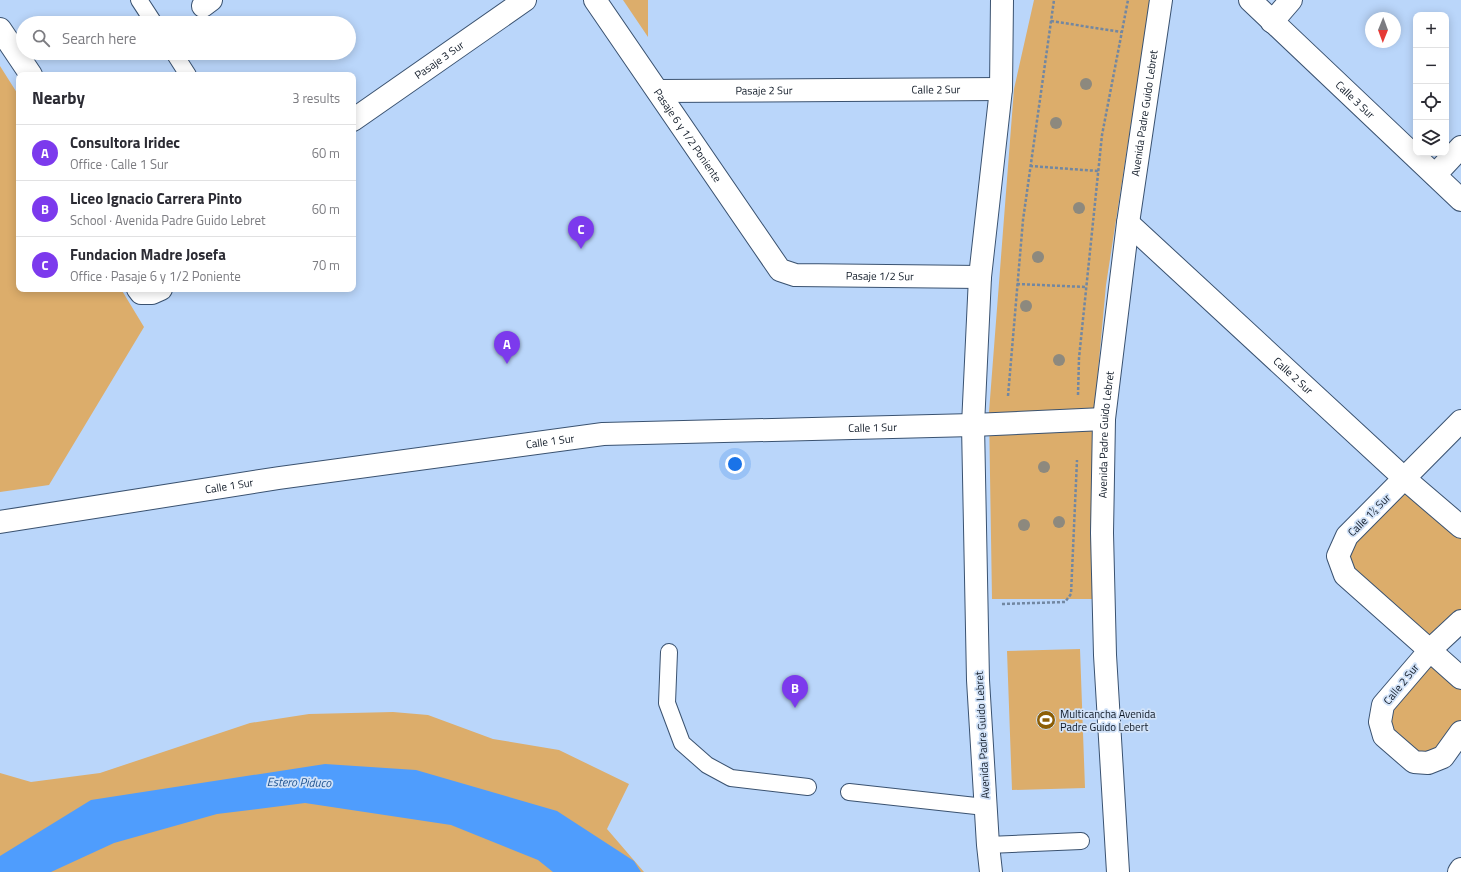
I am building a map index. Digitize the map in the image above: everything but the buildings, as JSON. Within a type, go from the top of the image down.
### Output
[{"type":"street","name":"Pasaje 3 Sur","points":[[356,118],[525,0]]},
{"type":"street","name":"Pasaje 6 y 1/2 Poniente","points":[[595,0],[780,270]]},
{"type":"street","name":"Avenida Padre Guido Lebret","points":[[991,872],[985,807],[978,680],[973,425],[980,277],[1001,89],[1002,0]]},
{"type":"street","name":"Avenida Padre Guido Lebret","points":[[1118,872],[1105,655],[1102,533],[1104,419],[1128,223],[1161,0]]},
{"type":"street","name":"Calle 3 Sur","points":[[1250,0],[1461,200]]},
{"type":"street","points":[[1272,22],[1291,0]]},
{"type":"street","points":[[0,29],[16,53]]},
{"type":"street","points":[[21,60],[29,72]]},
{"type":"street","name":"Pasaje 2 Sur","points":[[658,91],[870,89]]},
{"type":"street","name":"Calle 2 Sur","points":[[870,89],[1001,89]]},
{"type":"street","points":[[1434,175],[1461,146]]},
{"type":"street","name":"Calle 2 Sur","points":[[1128,223],[1461,527]]},
{"type":"street","name":"Pasaje 1/2 Sur","points":[[780,270],[795,275],[980,277]]},
{"type":"street","points":[[141,292],[154,292]]},
{"type":"street","name":"Calle 1 Sur","points":[[0,522],[279,478],[603,434],[973,425],[1104,419]]},
{"type":"street","name":"Calle 1½ Sur","points":[[1461,421],[1347,536],[1338,556],[1345,575],[1431,649],[1461,678]]},
{"type":"street","name":"Calle 2 Sur","points":[[1461,621],[1431,649],[1383,705],[1380,722],[1384,736],[1414,762],[1428,763],[1443,757],[1461,732]]},
{"type":"lane","points":[[139,0],[149,16]]},
{"type":"lane","points":[[178,60],[186,72]]},
{"type":"lane","points":[[669,652],[667,703],[682,743],[707,765],[731,778],[808,787]]},
{"type":"lane","points":[[849,792],[985,807]]},
{"type":"lane","points":[[988,845],[1081,841]]},
{"type":"path","points":[[1008,396],[1023,220],[1054,0]]},
{"type":"path","points":[[1078,395],[1079,358],[1102,135],[1128,0]]},
{"type":"path","points":[[1051,21],[1121,32]]},
{"type":"path","points":[[1030,166],[1098,171]]},
{"type":"path","points":[[1017,284],[1086,287]]},
{"type":"path","points":[[1000,597],[1002,604],[1065,602],[1071,594],[1075,470],[1077,457]]},
{"type":"shaded area","points":[[623,0],[648,0],[648,37]]},
{"type":"shaded area","points":[[1034,0],[1150,0],[1106,285],[1092,436],[1095,599],[992,599],[989,412],[1014,89]]},
{"type":"shaded area","points":[[0,66],[16,91],[16,292],[123,292],[144,327],[49,485],[0,492]]},
{"type":"shaded area","points":[[1405,479],[1461,527],[1461,621],[1431,649],[1345,575],[1347,536]]},
{"type":"shaded area","name":"Multicancha Avenida Padre Guido Lebert","points":[[1080,649],[1085,788],[1012,790],[1007,651]]},
{"type":"shaded area","points":[[1431,649],[1461,678],[1461,732],[1428,763],[1380,722]]},
{"type":"shaded area","points":[[393,712],[428,715],[493,739],[559,750],[629,784],[607,829],[644,872],[0,872],[0,773],[31,782],[100,773],[250,723],[309,714]]},
{"type":"water","name":"Estero Piduco","points":[[325,764],[416,770],[557,811],[634,861],[641,872],[553,872],[538,860],[451,825],[305,803],[217,814],[114,843],[51,872],[0,872],[0,856],[91,800]]},
{"type":"place","name":"Fundacion Madre Josefa","points":[[581,249]]},
{"type":"place","name":"Consultora Iridec","points":[[507,364]]},
{"type":"place","name":"Liceo Ignacio Carrera Pinto","points":[[795,708]]},
{"type":"place","name":"Multicancha Avenida Padre Guido Lebert","points":[[1046,720]]}]
